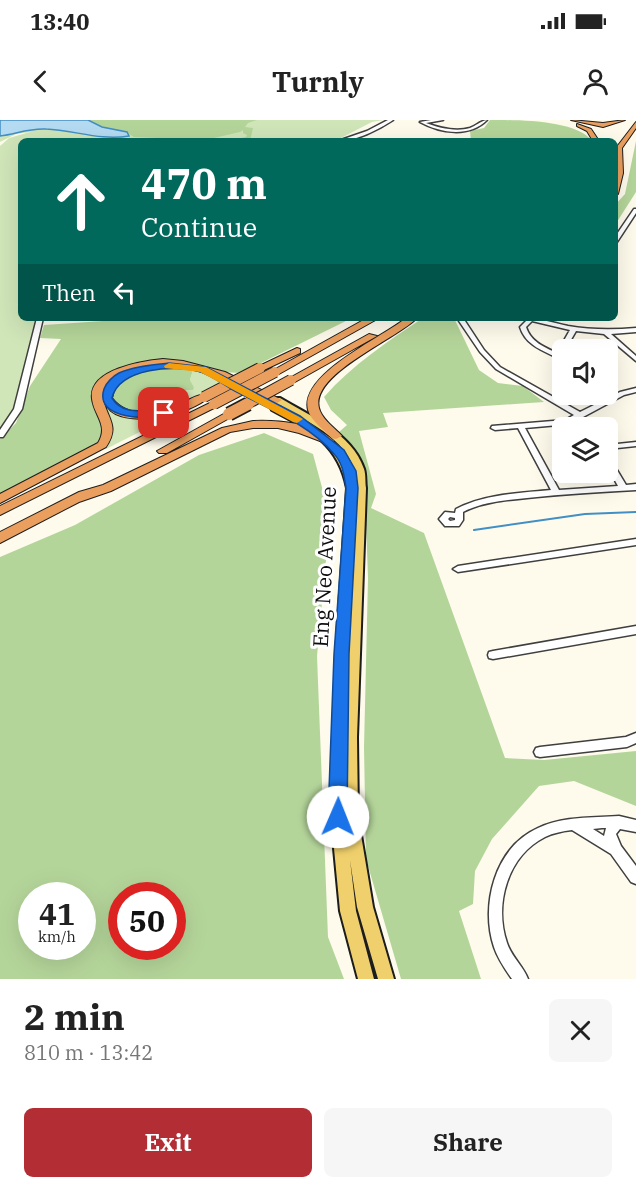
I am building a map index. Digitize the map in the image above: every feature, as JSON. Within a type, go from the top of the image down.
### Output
[{"type":"highway","points":[[574,120],[599,125],[631,120]]},
{"type":"highway","points":[[567,121],[588,131],[594,138]]},
{"type":"highway","points":[[618,187],[619,148],[636,124]]},
{"type":"highway","points":[[618,187],[623,181],[629,146],[636,135]]},
{"type":"highway","points":[[276,404],[211,373],[181,366],[157,367],[123,375],[110,386],[107,398],[109,403],[120,411],[145,416],[209,400],[275,372],[368,321]]},
{"type":"highway","points":[[0,538],[76,499],[400,321]]},
{"type":"highway","points":[[332,439],[313,410],[313,396],[319,385],[346,362],[408,321]]},
{"type":"highway","points":[[0,511],[209,400],[260,368],[310,344],[335,339]]},
{"type":"highway","points":[[0,500],[102,445],[107,440],[109,426],[99,404],[98,389],[113,375],[135,365],[157,362],[195,365],[214,370],[276,404]]},
{"type":"highway","points":[[76,499],[107,488],[240,425],[254,423],[288,425],[332,439]]},
{"type":"main road","name":"Eng Neo Avenue","points":[[276,404],[346,447],[359,469],[361,488],[350,726],[351,818],[365,907],[387,979]]},
{"type":"main road","name":"Eng Neo Avenue","points":[[332,439],[350,471],[352,488],[342,654],[338,817],[348,911],[366,979]]},
{"type":"street","points":[[349,138],[368,132],[391,120]]},
{"type":"street","points":[[435,128],[422,122],[441,120]]},
{"type":"street","points":[[422,127],[452,131],[478,127],[485,120]]},
{"type":"street","points":[[449,137],[452,131]]},
{"type":"street","points":[[618,237],[636,210]]},
{"type":"street","points":[[0,435],[18,409],[39,321]]},
{"type":"street","points":[[462,321],[482,351],[498,368],[579,415]]},
{"type":"street","points":[[528,321],[523,327],[530,340],[552,352]]},
{"type":"street","points":[[541,321],[573,330],[607,333],[636,330]]},
{"type":"street","points":[[569,339],[573,330]]},
{"type":"street","points":[[607,333],[636,359]]},
{"type":"street","points":[[495,428],[562,423],[622,393],[636,390]]},
{"type":"street","points":[[520,426],[556,491]]},
{"type":"street","points":[[618,446],[636,444]]},
{"type":"street","points":[[618,478],[624,488]]},
{"type":"street","points":[[458,516],[463,506],[556,491],[636,487]]},
{"type":"street","points":[[458,569],[636,542]]},
{"type":"street","points":[[493,655],[636,630]]},
{"type":"street","points":[[540,752],[627,742],[636,738]]},
{"type":"street","points":[[619,822],[613,826],[610,834],[616,850],[636,877]]},
{"type":"street","points":[[521,979],[505,955],[497,932],[497,893],[502,876],[526,842],[553,827],[572,823],[619,822],[636,826]]},
{"type":"street","points":[[572,823],[616,850]]},
{"type":"green space","points":[[0,120],[383,120],[372,122],[341,138],[18,138],[18,321],[37,321],[15,414],[0,433],[0,146],[9,138],[30,132],[16,134],[0,142]]},
{"type":"green space","points":[[88,120],[257,120],[248,123],[245,127],[253,128],[251,138],[241,138],[247,135],[243,133],[243,130],[214,138],[134,137],[126,132],[101,127]]},
{"type":"green space","points":[[490,120],[531,121],[560,125],[589,138],[471,138],[470,131],[484,128]]},
{"type":"green space","points":[[636,141],[636,192],[618,220],[618,202],[625,194]]},
{"type":"green space","points":[[103,321],[346,321],[241,373],[221,372],[188,363],[163,362],[115,375],[100,392],[110,427],[109,441],[105,447],[0,499],[0,439],[16,423],[30,386],[61,339],[40,338],[44,325]]},
{"type":"green space","points":[[419,321],[455,321],[479,370],[498,383],[523,386],[544,402],[383,413],[388,427],[359,431],[376,494],[371,508],[424,533],[505,758],[544,760],[636,751],[636,806],[574,781],[539,786],[492,839],[475,871],[473,904],[459,911],[481,979],[401,979],[366,859],[364,747],[368,578],[364,469],[353,446],[339,432],[347,425],[331,410],[324,397],[358,364]]},
{"type":"green space","points":[[168,368],[193,370],[190,380],[194,387],[193,390],[184,390],[176,400],[182,404],[155,411],[135,412],[118,406],[112,399],[114,385],[126,377]]},
{"type":"green space","points":[[193,370],[202,371],[224,382],[182,404],[176,400],[184,390],[194,387],[190,380]]},
{"type":"green space","points":[[107,404],[134,417],[185,409],[106,449],[112,432],[111,422],[104,405]]},
{"type":"green space","points":[[264,433],[313,454],[330,517],[317,656],[328,937],[344,979],[0,979],[0,557],[75,525],[199,455]]},
{"type":"water","points":[[0,120],[88,120],[102,127],[127,132],[129,136],[108,137],[40,129],[0,136]]},
{"type":"waterway","points":[[474,530],[585,514],[636,512]]},
{"type":"slow traffic","points":[[169,366],[203,369],[297,419]]},
{"type":"route","points":[[164,413],[145,416],[128,414],[109,403],[107,392],[116,379],[145,369],[169,366],[203,369],[296,418],[328,441],[340,453],[350,471],[352,488],[342,654],[338,817]]}]
